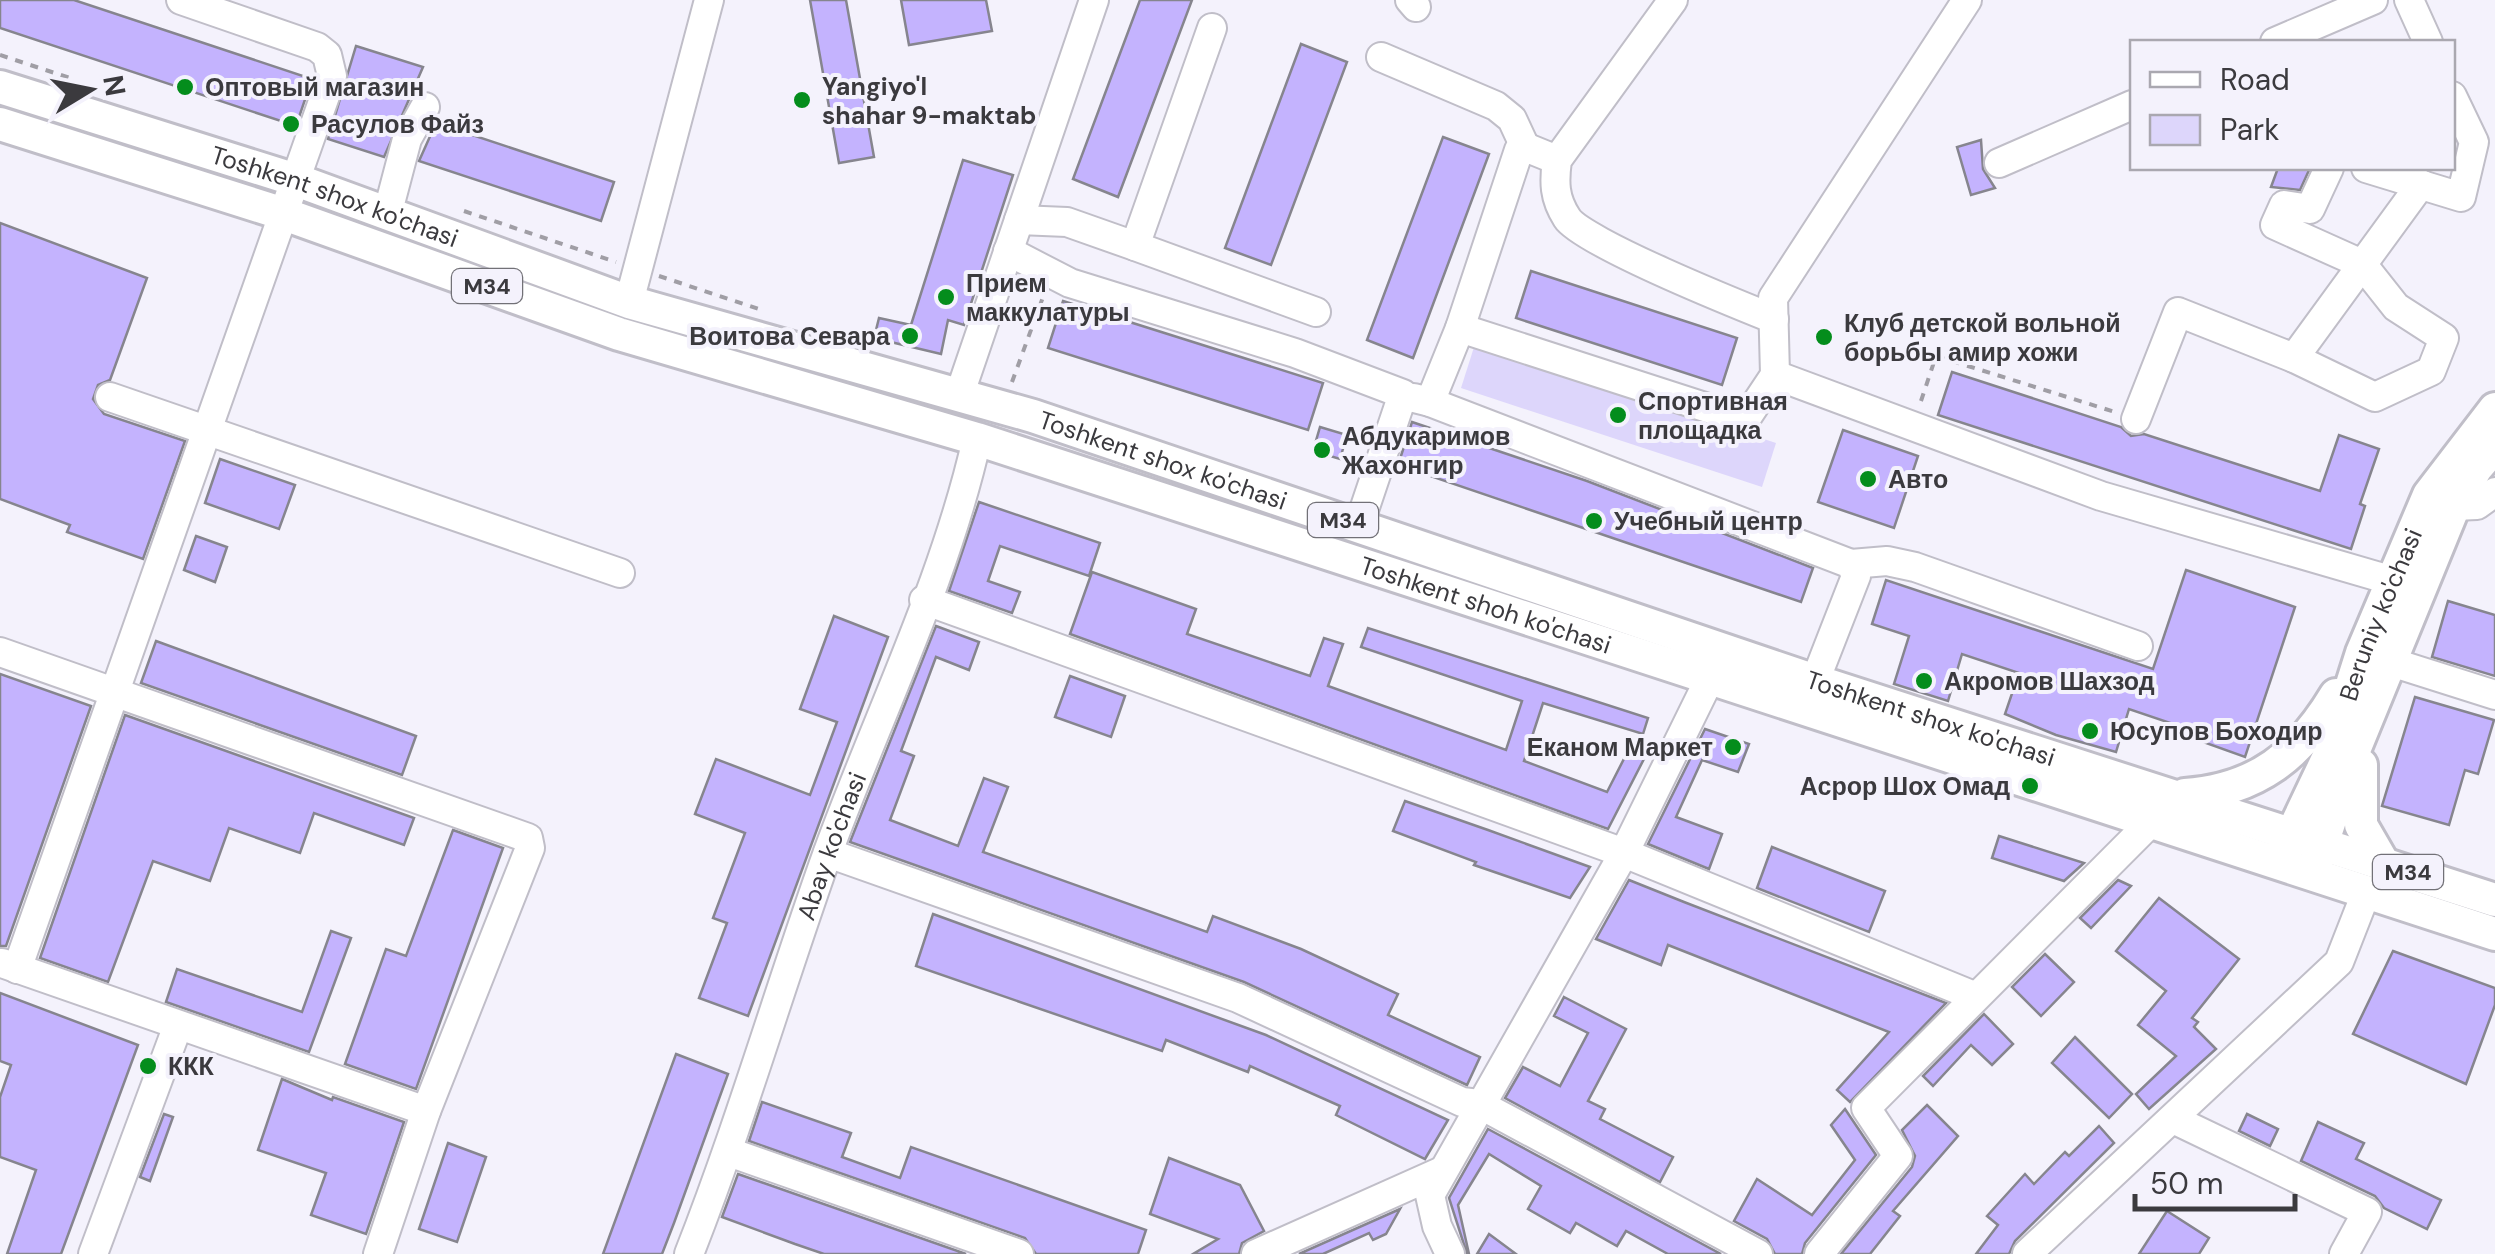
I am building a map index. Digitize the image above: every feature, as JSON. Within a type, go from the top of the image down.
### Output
[{"type":"main road","name":"Toshkent shox ko'chasi","points":[[0,87],[296,180],[629,302],[974,398],[1359,525],[2150,823],[2383,863],[2495,900]]},
{"type":"main road","name":"Toshkent shox ko'chasi","points":[[0,124],[284,214],[618,334],[961,434]]},
{"type":"main road","points":[[961,434],[974,398]]},
{"type":"main road","name":"Beruniy ko'chasi","points":[[2297,846],[2330,754],[2407,585],[2472,485],[2495,410]]},
{"type":"main road","name":"Toshkent shoh ko'chasi","points":[[961,434],[1710,678]]},
{"type":"main road","points":[[2172,796],[2233,788],[2272,770],[2312,733],[2371,661]]},
{"type":"main road","name":"Beruniy ko'chasi","points":[[2297,846],[2371,712],[2371,661]]},
{"type":"main road","name":"Toshkent shox ko'chasi","points":[[1710,678],[1810,695],[2172,796],[2297,846]]},
{"type":"main road","points":[[2371,712],[2358,804],[2366,840],[2383,863]]},
{"type":"main road","name":"M34","points":[[2297,846],[2312,875],[2495,934]]},
{"type":"street","points":[[181,0],[317,47],[328,55],[332,76],[113,692],[9,966],[177,1028],[426,1111]]},
{"type":"street","points":[[629,302],[710,0]]},
{"type":"street","points":[[974,398],[1008,251],[1094,0]]},
{"type":"street","points":[[1672,0],[1557,160],[1553,188],[1569,222],[1641,261],[1774,319]]},
{"type":"street","points":[[1460,328],[1745,420],[1775,376],[1773,298],[1966,0]]},
{"type":"street","points":[[2280,40],[2373,0]]},
{"type":"street","points":[[2409,0],[2427,40]]},
{"type":"street","points":[[1135,246],[1212,28]]},
{"type":"street","points":[[1380,57],[1496,106],[1512,119],[1525,147],[1557,160]]},
{"type":"street","points":[[2373,170],[2461,197],[2474,142],[2455,102]]},
{"type":"street","points":[[1999,162],[2130,105]]},
{"type":"street","points":[[387,214],[407,138],[425,108]]},
{"type":"street","points":[[1359,525],[1416,398],[1460,328],[1501,200],[1520,150],[1525,147]]},
{"type":"street","points":[[2136,419],[2178,312],[2294,358],[2375,397],[2431,371],[2444,338],[2396,307],[2362,264],[2275,226],[2284,205],[2310,209],[2328,170]]},
{"type":"street","points":[[2294,358],[2421,184]]},
{"type":"street","points":[[1019,220],[1066,222],[1316,312]]},
{"type":"street","points":[[1008,251],[1070,283],[1295,353],[1851,564],[1887,561],[1914,567],[2138,646]]},
{"type":"street","points":[[1775,376],[1912,430],[2100,496],[2407,585]]},
{"type":"street","points":[[110,396],[620,572]]},
{"type":"street","name":"Abay ko'chasi","points":[[690,1254],[729,1152],[828,853],[960,512],[961,434]]},
{"type":"street","points":[[1810,695],[1856,576],[1851,564]]},
{"type":"street","points":[[924,600],[1624,853],[1974,996]]},
{"type":"street","points":[[0,652],[528,838],[530,848],[426,1111],[378,1254]]},
{"type":"street","points":[[2371,661],[2495,695]]},
{"type":"street","points":[[1450,1254],[1430,1196],[1624,853],[1710,678]]},
{"type":"street","points":[[1818,1254],[1898,1156],[1877,1130],[1866,1108],[2150,823]]},
{"type":"street","points":[[828,853],[1238,998],[1462,1102],[1480,1104],[1758,1254]]},
{"type":"street","points":[[2026,1254],[2339,962],[2366,893]]},
{"type":"street","points":[[93,1254],[177,1028]]},
{"type":"street","points":[[2173,1119],[2367,1212],[2344,1254]]},
{"type":"street","points":[[729,1152],[1020,1254]]},
{"type":"street","points":[[1256,1254],[1442,1170]]},
{"type":"path","points":[[1912,430],[1936,356],[2136,419]]},
{"type":"green space","name":"Спортивная площадка","points":[[1475,344],[1776,443],[1762,487],[1461,388]]},
{"type":"building","points":[[0,0],[74,0],[312,79],[296,126],[0,28]]},
{"type":"building","points":[[810,0],[846,0],[874,157],[839,163]]},
{"type":"building","points":[[901,0],[986,0],[992,31],[909,45]]},
{"type":"building","points":[[1140,0],[1192,0],[1118,197],[1073,179]]},
{"type":"building","points":[[1301,44],[1347,62],[1271,265],[1225,248]]},
{"type":"building","points":[[356,46],[423,67],[384,157],[328,139]]},
{"type":"building","points":[[436,123],[614,182],[601,221],[419,161]]},
{"type":"building","points":[[1443,137],[1489,154],[1413,358],[1367,340]]},
{"type":"building","points":[[1981,140],[1983,169],[1995,188],[1971,195],[1957,147]]},
{"type":"building","points":[[963,160],[1013,175],[964,325],[948,320],[941,354],[874,338],[879,318],[911,325]]},
{"type":"building","points":[[2277,170],[2309,170],[2300,190],[2271,187]]},
{"type":"building","points":[[0,223],[147,278],[110,380],[98,385],[93,399],[104,414],[185,441],[143,559],[67,532],[70,525],[0,499]]},
{"type":"building","points":[[1531,271],[1737,338],[1722,385],[1516,318]]},
{"type":"building","points":[[1063,301],[1323,383],[1308,430],[1048,348]]},
{"type":"building","points":[[1952,372],[2121,427],[2131,436],[2144,434],[2320,491],[2339,435],[2379,449],[2360,504],[2365,506],[2351,549],[1938,415]]},
{"type":"building","points":[[1412,422],[1587,481],[1813,568],[1801,602],[1398,465]]},
{"type":"building","points":[[1320,427],[1347,435],[1340,459],[1313,451]]},
{"type":"building","name":"Авто","points":[[1843,430],[1918,456],[1894,528],[1818,502]]},
{"type":"building","points":[[220,459],[295,485],[279,529],[205,503]]},
{"type":"building","points":[[979,502],[1100,543],[1089,576],[1000,546],[988,581],[1020,592],[1012,613],[949,591]]},
{"type":"building","points":[[196,536],[227,547],[215,582],[184,570]]},
{"type":"building","points":[[2186,570],[2295,607],[2245,757],[2192,738],[2194,731],[2129,709],[2116,752],[2056,735],[2005,714],[2019,673],[1962,654],[1948,701],[1894,684],[1909,636],[1872,624],[1886,580],[2153,669]]},
{"type":"building","points":[[1092,572],[1196,609],[1187,634],[1310,676],[1324,638],[1343,644],[1328,686],[1506,750],[1522,701],[1361,647],[1368,628],[1648,718],[1643,734],[1543,703],[1524,761],[1607,792],[1629,749],[1646,755],[1608,829],[1070,634]]},
{"type":"building","points":[[2448,601],[2495,615],[2495,676],[2432,657]]},
{"type":"building","points":[[834,616],[888,637],[748,1016],[699,998],[727,923],[713,918],[745,833],[695,814],[716,759],[810,795],[837,722],[800,709]]},
{"type":"building","points":[[936,626],[979,642],[969,670],[936,657],[901,751],[914,756],[890,820],[958,846],[984,778],[1008,787],[983,852],[1207,932],[1213,916],[1301,949],[1398,994],[1388,1015],[1480,1057],[1467,1085],[1244,982],[850,842]]},
{"type":"building","points":[[156,641],[416,736],[402,775],[141,683]]},
{"type":"building","points":[[0,674],[91,706],[6,946],[0,946]]},
{"type":"building","points":[[1070,676],[1125,696],[1111,737],[1055,717]]},
{"type":"building","points":[[2415,697],[2494,720],[2478,774],[2465,770],[2449,825],[2382,806]]},
{"type":"building","points":[[125,715],[414,818],[404,845],[314,813],[300,853],[229,828],[210,881],[153,861],[108,982],[40,958]]},
{"type":"building","points":[[1705,729],[1749,744],[1738,772],[1702,760],[1676,817],[1722,834],[1709,869],[1648,844]]},
{"type":"building","points":[[1405,801],[1590,867],[1570,898],[1474,865],[1476,862],[1393,831]]},
{"type":"building","points":[[453,830],[503,848],[416,1089],[345,1064],[386,949],[406,956]]},
{"type":"building","points":[[1999,836],[2084,863],[2064,881],[1992,858]]},
{"type":"building","points":[[1772,847],[1885,891],[1869,932],[1757,888]]},
{"type":"building","points":[[1629,880],[1946,1003],[1850,1102],[1837,1090],[1889,1032],[1668,945],[1661,965],[1596,939]]},
{"type":"building","points":[[2118,880],[2131,886],[2091,928],[2080,918]]},
{"type":"building","points":[[2159,898],[2239,959],[2192,1018],[2198,1022],[2194,1027],[2216,1049],[2149,1109],[2136,1094],[2176,1056],[2138,1025],[2166,991],[2116,951]]},
{"type":"building","points":[[933,914],[1266,1035],[1448,1120],[1425,1159],[1336,1115],[1340,1106],[1250,1066],[1248,1072],[1166,1040],[1162,1051],[916,966]]},
{"type":"building","points":[[331,931],[351,938],[309,1052],[166,1002],[177,969],[302,1012]]},
{"type":"building","points":[[2393,951],[2495,988],[2495,1005],[2466,1084],[2353,1034]]},
{"type":"building","points":[[2045,954],[2074,982],[2041,1016],[2012,987]]},
{"type":"building","points":[[0,993],[138,1045],[61,1254],[7,1254],[36,1170],[0,1157],[0,1097],[11,1065],[0,1061]]},
{"type":"building","points":[[1564,997],[1626,1029],[1588,1101],[1605,1109],[1600,1119],[1673,1157],[1660,1182],[1505,1098],[1523,1067],[1560,1086],[1588,1033],[1554,1016]]},
{"type":"building","points":[[1984,1014],[2013,1044],[1992,1065],[1971,1045],[1933,1086],[1923,1076]]},
{"type":"building","points":[[2075,1037],[2132,1094],[2109,1118],[2052,1063]]},
{"type":"building","points":[[676,1054],[728,1074],[674,1223],[662,1254],[603,1254]]},
{"type":"building","points":[[282,1079],[332,1100],[333,1097],[404,1122],[366,1234],[311,1215],[326,1173],[258,1150]]},
{"type":"building","points":[[762,1102],[851,1133],[842,1157],[900,1178],[911,1147],[1146,1230],[1138,1254],[1036,1254],[1025,1238],[749,1141]]},
{"type":"building","points":[[1927,1105],[1958,1136],[1893,1211],[1900,1216],[1870,1254],[1841,1254],[1912,1167],[1915,1156],[1902,1130]]},
{"type":"building","points":[[1845,1109],[1876,1155],[1805,1243],[1802,1254],[1775,1254],[1767,1239],[1734,1221],[1757,1179],[1812,1215],[1855,1160],[1831,1125]]},
{"type":"building","points":[[164,1114],[173,1117],[150,1181],[140,1177]]},
{"type":"building","points":[[2247,1114],[2278,1129],[2270,1146],[2239,1131]]},
{"type":"building","points":[[2318,1122],[2364,1143],[2356,1159],[2441,1200],[2427,1229],[2384,1208],[2375,1196],[2301,1161]]},
{"type":"building","points":[[2099,1126],[2114,1143],[2015,1241],[2009,1254],[1976,1254],[1998,1225],[1987,1216],[2025,1174],[2034,1184],[2065,1152],[2069,1156]]},
{"type":"building","points":[[1488,1129],[1721,1254],[1668,1254],[1626,1231],[1617,1246],[1576,1223],[1570,1233],[1528,1209],[1541,1186],[1489,1154],[1458,1205],[1467,1254],[1449,1198]]},
{"type":"building","points":[[448,1143],[486,1157],[457,1242],[419,1229]]},
{"type":"building","points":[[1169,1158],[1240,1185],[1264,1231],[1242,1243],[1239,1254],[1193,1254],[1218,1239],[1150,1214]]},
{"type":"building","points":[[738,1174],[966,1254],[824,1254],[795,1244],[722,1217]]},
{"type":"building","points":[[1400,1209],[1386,1234],[1373,1240],[1369,1233],[1323,1254],[1299,1254]]},
{"type":"building","points":[[2167,1211],[2209,1238],[2199,1254],[2139,1254]]},
{"type":"building","points":[[1489,1234],[1516,1254],[1477,1254]]},
{"type":"place","name":"Оптовый магазин","points":[[185,87]]},
{"type":"place","name":"Yangiyo'l shahar 9-maktab","points":[[802,100]]},
{"type":"place","name":"Расулов Файз","points":[[291,124]]},
{"type":"place","name":"Прием маккулатуры","points":[[946,297]]},
{"type":"place","name":"Воитова Севара","points":[[910,336]]},
{"type":"place","name":"Клуб детской вольной борьбы амир хожи","points":[[1824,337]]},
{"type":"place","name":"Спортивная площадка","points":[[1618,415]]},
{"type":"place","name":"Абдукаримов Жахонгир","points":[[1322,450]]},
{"type":"place","name":"Авто","points":[[1868,479]]},
{"type":"place","name":"Учебный центр","points":[[1594,521]]},
{"type":"place","name":"Акромов Шахзод","points":[[1924,681]]},
{"type":"place","name":"Юсупов Боходир","points":[[2090,731]]},
{"type":"place","name":"Еканом Маркет","points":[[1733,747]]},
{"type":"place","name":"Асрор Шох Омад","points":[[2030,786]]},
{"type":"place","name":"ККК","points":[[148,1066]]}]
